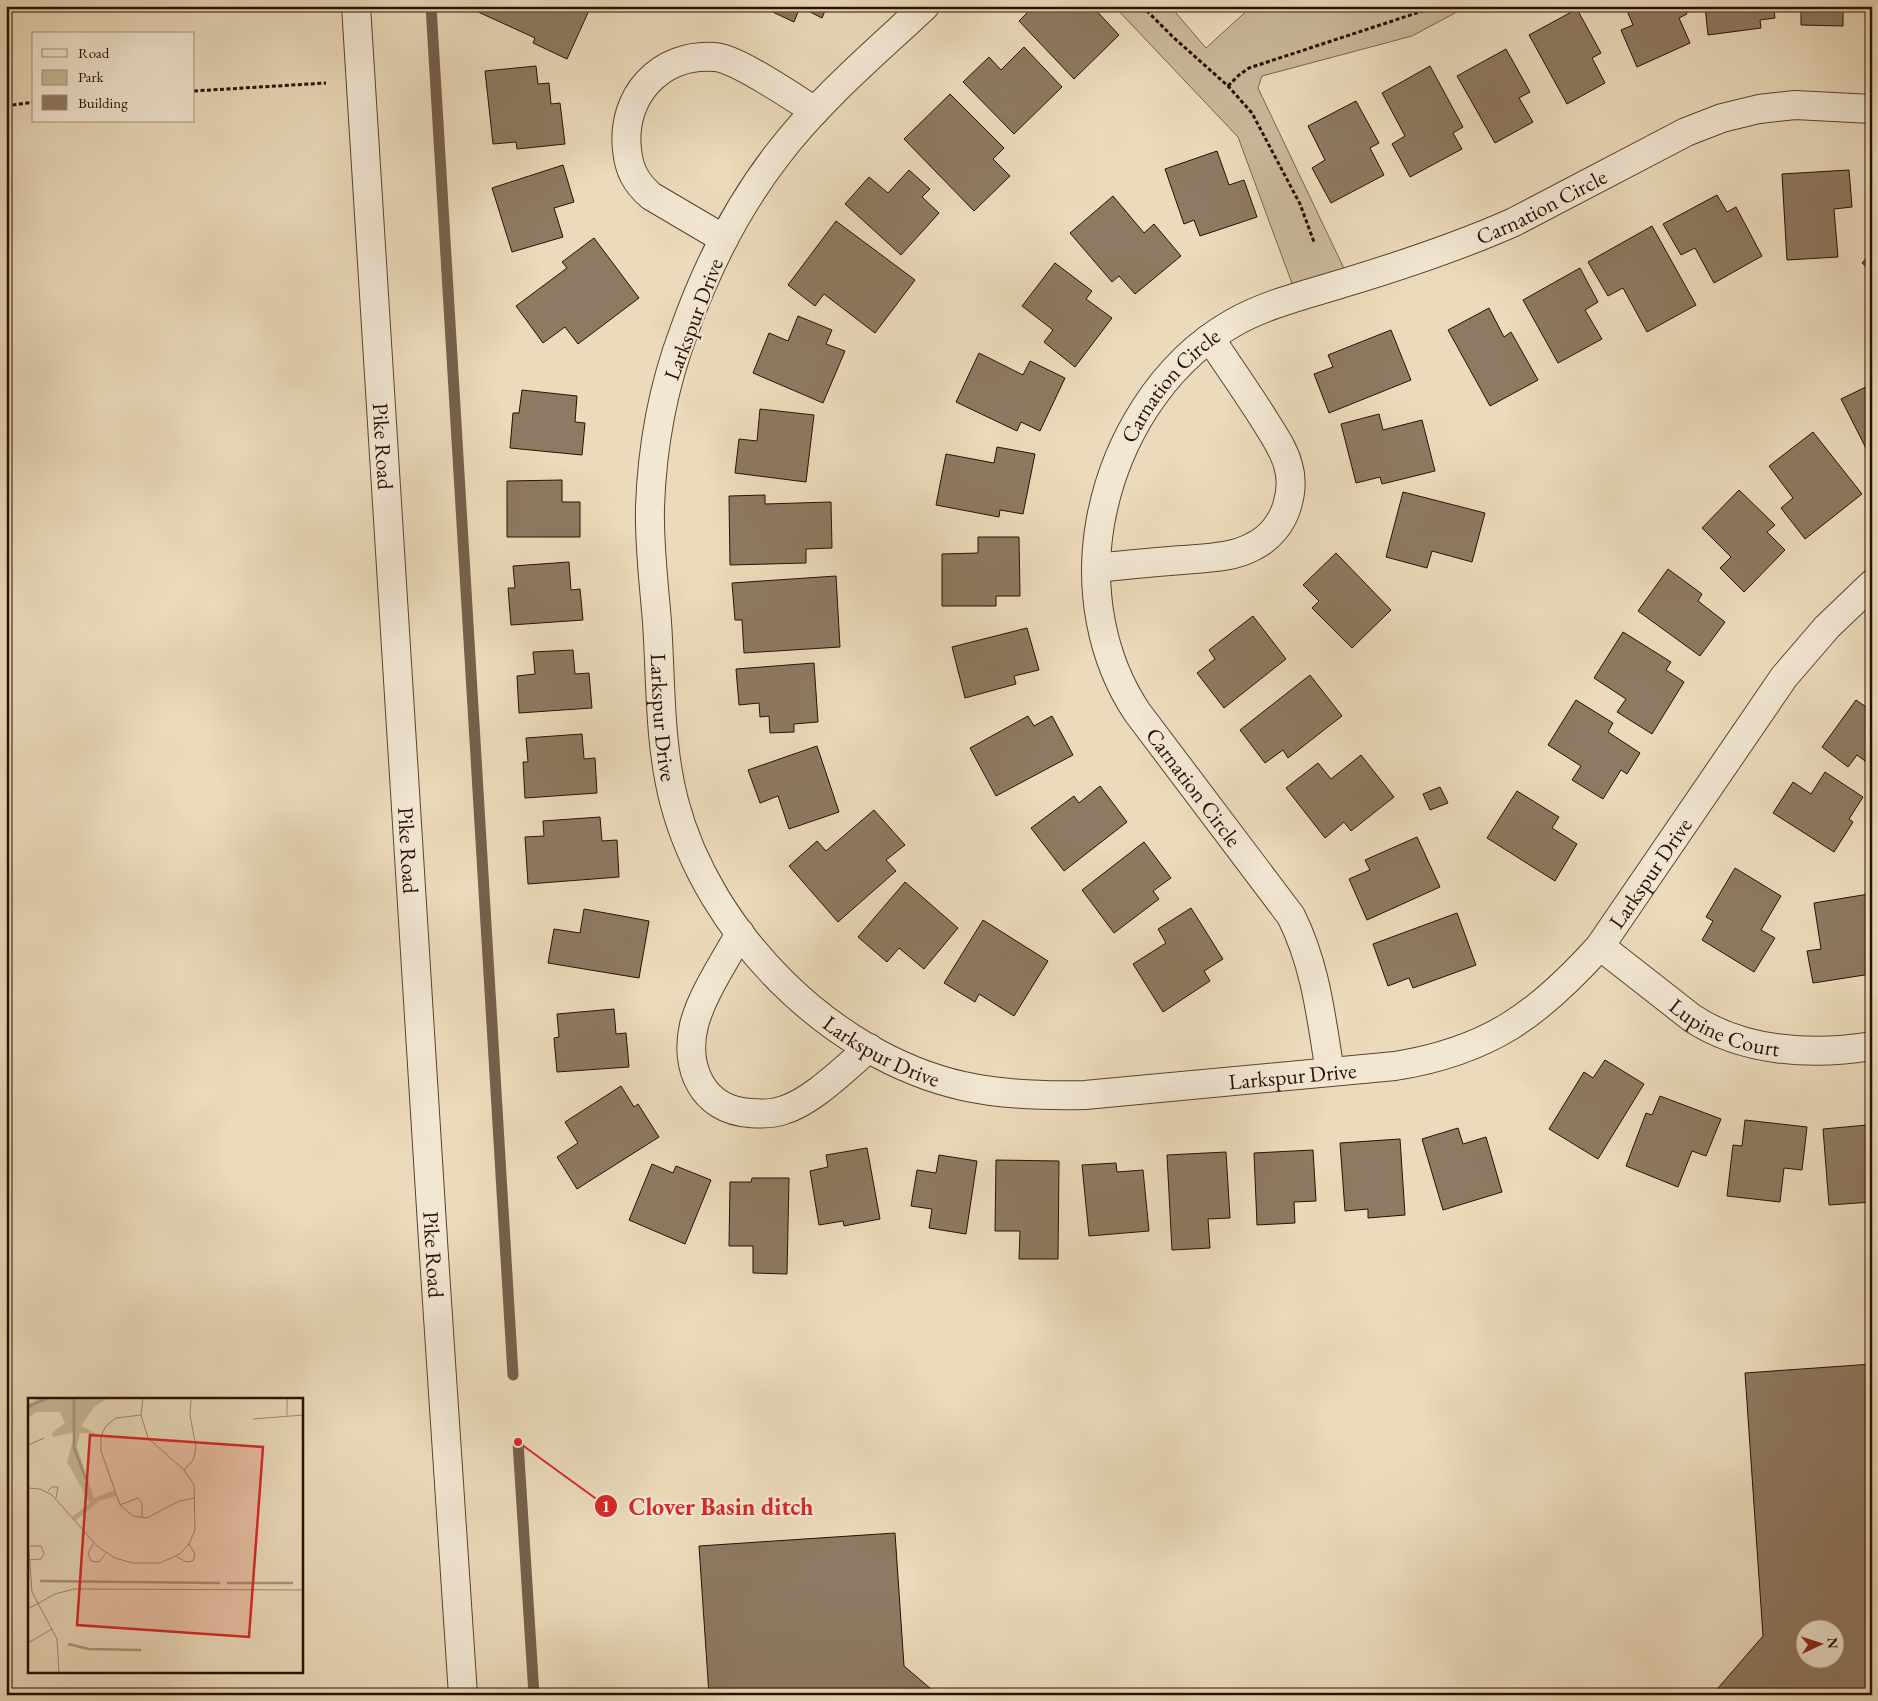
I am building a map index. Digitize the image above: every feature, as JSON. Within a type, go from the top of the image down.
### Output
[{"type":"street","name":"Pike Road","points":[[356,6],[463,1695]]},
{"type":"street","name":"Larkspur Drive","points":[[925,6],[815,111],[780,151],[750,194],[724,239],[690,314],[672,368],[657,439],[652,481],[650,520],[664,737],[671,788],[683,829],[710,888],[740,933],[766,966],[792,992],[821,1016],[869,1048],[926,1075],[961,1086],[1030,1096],[1085,1095],[1418,1062],[1440,1057],[1477,1044],[1514,1024],[1542,1004],[1576,974],[1600,946],[1784,677],[1809,645],[1872,584]]},
{"type":"street","points":[[724,239],[651,196],[635,178],[628,158],[626,135],[630,111],[641,91],[658,72],[681,60],[719,57],[735,63],[815,111]]},
{"type":"street","name":"Carnation Circle","points":[[1330,1072],[1316,984],[1299,934],[1282,904],[1128,699],[1113,664],[1102,631],[1097,595],[1098,536],[1106,496],[1123,448],[1135,423],[1165,381],[1180,364],[1210,338],[1245,317],[1288,300],[1377,272],[1492,232],[1686,132],[1722,118],[1759,108],[1795,105],[1872,109]]},
{"type":"street","points":[[1096,568],[1217,556],[1238,552],[1253,547],[1268,536],[1280,522],[1285,512],[1290,492],[1290,482],[1288,465],[1283,451],[1261,414],[1210,338]]},
{"type":"street","points":[[740,933],[700,1008],[692,1038],[691,1055],[698,1081],[712,1099],[723,1107],[736,1112],[762,1114],[783,1111],[806,1099],[869,1048]]},
{"type":"street","name":"Lupine Court","points":[[1600,946],[1692,1018],[1737,1039],[1758,1045],[1816,1051],[1872,1046]]},
{"type":"path","points":[[1142,6],[1172,37],[1228,86],[1244,103],[1260,126],[1300,204],[1314,242]]},
{"type":"path","points":[[1228,86],[1249,68],[1438,6]]},
{"type":"path","points":[[195,90],[326,83]]},
{"type":"path","points":[[6,106],[32,102]]},
{"type":"green space","points":[[1114,6],[1170,6],[1206,48],[1252,6],[1468,6],[1412,36],[1262,76],[1258,88],[1350,281],[1297,297],[1238,137]]},
{"type":"building","points":[[478,6],[591,6],[567,59],[533,43],[535,38],[476,11]]},
{"type":"building","points":[[765,6],[827,6],[822,18],[800,7],[794,22],[764,8]]},
{"type":"building","points":[[1034,6],[1092,6],[1119,35],[1074,79],[1019,21]]},
{"type":"building","points":[[1625,6],[1683,6],[1687,14],[1679,18],[1690,43],[1637,67],[1621,30],[1633,25]]},
{"type":"building","points":[[1705,6],[1773,6],[1775,18],[1760,20],[1761,28],[1708,35]]},
{"type":"building","points":[[1801,6],[1843,6],[1843,26],[1801,25]]},
{"type":"building","points":[[1577,9],[1601,53],[1592,58],[1605,83],[1567,104],[1529,35]]},
{"type":"building","points":[[1024,47],[1062,87],[1014,134],[963,82],[989,57],[1001,70]]},
{"type":"building","points":[[1506,49],[1530,92],[1519,98],[1533,122],[1495,143],[1457,76]]},
{"type":"building","points":[[536,66],[538,84],[549,83],[551,104],[560,103],[565,144],[517,149],[516,142],[493,144],[485,71]]},
{"type":"building","points":[[1430,66],[1463,127],[1453,133],[1462,149],[1410,177],[1392,144],[1405,136],[1382,93]]},
{"type":"building","points":[[950,94],[1004,148],[993,159],[1010,176],[974,211],[904,139]]},
{"type":"building","points":[[1356,101],[1379,143],[1370,148],[1384,175],[1331,203],[1312,168],[1325,160],[1308,126]]},
{"type":"building","points":[[1217,151],[1229,185],[1244,180],[1257,217],[1200,236],[1194,220],[1184,224],[1165,169]]},
{"type":"building","points":[[563,165],[574,202],[554,208],[563,237],[512,252],[492,188]]},
{"type":"building","points":[[909,170],[930,189],[922,197],[939,213],[901,255],[845,204],[869,177],[888,193]]},
{"type":"building","points":[[1849,170],[1852,207],[1834,209],[1838,257],[1787,260],[1782,174]]},
{"type":"building","points":[[1717,195],[1727,212],[1736,207],[1762,256],[1714,283],[1695,248],[1681,255],[1663,224]]},
{"type":"building","points":[[1113,196],[1144,233],[1154,224],[1181,256],[1135,294],[1119,276],[1112,282],[1070,233]]},
{"type":"building","points":[[836,221],[915,280],[875,333],[824,294],[815,306],[788,285]]},
{"type":"building","points":[[1652,226],[1696,305],[1647,332],[1623,288],[1608,296],[1588,262]]},
{"type":"building","points":[[594,238],[639,298],[578,344],[565,327],[543,343],[516,306],[567,268],[562,262]]},
{"type":"building","points":[[1872,252],[1872,271],[1862,263]]},
{"type":"building","points":[[1055,263],[1092,291],[1086,299],[1112,318],[1075,367],[1044,342],[1053,330],[1022,306]]},
{"type":"building","points":[[1580,268],[1598,302],[1585,310],[1602,339],[1558,363],[1523,300]]},
{"type":"building","points":[[1489,308],[1504,337],[1511,332],[1538,380],[1490,406],[1448,330]]},
{"type":"building","points":[[798,316],[832,330],[826,344],[845,351],[823,403],[753,373],[769,333],[788,341]]},
{"type":"building","points":[[1391,330],[1411,380],[1329,413],[1314,374],[1333,367],[1328,355]]},
{"type":"building","points":[[979,353],[1023,375],[1030,361],[1065,378],[1040,431],[1021,422],[1017,431],[956,402]]},
{"type":"building","points":[[1872,384],[1872,460],[1841,399]]},
{"type":"building","points":[[522,390],[577,396],[575,422],[585,423],[582,455],[510,448],[513,413],[519,413]]},
{"type":"building","points":[[760,409],[814,415],[806,482],[735,473],[739,439],[757,441]]},
{"type":"building","points":[[1379,414],[1383,430],[1422,420],[1435,471],[1382,484],[1380,477],[1356,483],[1341,424]]},
{"type":"building","points":[[1813,432],[1862,494],[1805,539],[1781,508],[1793,498],[1769,466]]},
{"type":"building","points":[[997,447],[1035,454],[1023,514],[1000,510],[999,517],[936,505],[946,454],[994,463]]},
{"type":"building","points":[[562,480],[562,502],[580,502],[580,537],[507,537],[507,481]]},
{"type":"building","points":[[1739,490],[1775,525],[1767,532],[1785,550],[1744,592],[1720,568],[1731,557],[1702,528]]},
{"type":"building","points":[[1403,492],[1485,513],[1472,562],[1432,551],[1427,568],[1386,557]]},
{"type":"building","points":[[765,495],[765,504],[831,502],[832,548],[806,549],[806,563],[730,565],[729,496]]},
{"type":"building","points":[[978,537],[1019,537],[1020,596],[996,596],[996,606],[942,606],[942,554],[978,553]]},
{"type":"building","points":[[1336,553],[1391,610],[1352,648],[1312,608],[1319,601],[1303,585]]},
{"type":"building","points":[[569,562],[571,590],[580,589],[583,620],[511,625],[508,588],[515,588],[513,566]]},
{"type":"building","points":[[1668,569],[1702,594],[1698,601],[1725,622],[1700,656],[1638,611]]},
{"type":"building","points":[[836,576],[840,647],[744,653],[742,620],[735,620],[732,583]]},
{"type":"building","points":[[1253,616],[1286,659],[1224,708],[1197,673],[1215,659],[1209,650]]},
{"type":"building","points":[[1027,628],[1039,670],[1014,676],[1016,684],[965,698],[952,647]]},
{"type":"building","points":[[1623,632],[1671,662],[1666,670],[1684,682],[1652,734],[1617,712],[1626,699],[1594,678]]},
{"type":"building","points":[[573,650],[575,674],[589,673],[592,708],[519,713],[517,676],[535,674],[533,652]]},
{"type":"building","points":[[814,663],[818,722],[794,724],[794,732],[770,733],[769,716],[760,717],[759,703],[739,705],[736,669]]},
{"type":"building","points":[[1310,675],[1342,716],[1288,758],[1283,750],[1265,763],[1240,730]]},
{"type":"building","points":[[1576,700],[1613,723],[1608,732],[1640,753],[1627,774],[1621,770],[1603,799],[1572,780],[1581,766],[1548,745]]},
{"type":"building","points":[[1856,700],[1872,711],[1872,766],[1857,755],[1848,767],[1822,747]]},
{"type":"building","points":[[1028,716],[1034,726],[1052,716],[1073,755],[996,796],[970,748]]},
{"type":"building","points":[[582,734],[584,759],[595,758],[597,793],[525,798],[523,762],[528,762],[526,738]]},
{"type":"building","points":[[817,746],[839,812],[789,829],[778,796],[760,803],[748,770]]},
{"type":"building","points":[[1361,755],[1394,797],[1351,831],[1344,822],[1325,838],[1286,788],[1318,763],[1331,779]]},
{"type":"building","points":[[1825,772],[1863,797],[1849,819],[1853,822],[1834,852],[1773,813],[1793,782],[1811,794]]},
{"type":"building","points":[[1100,786],[1127,822],[1064,871],[1031,828],[1074,796],[1079,803]]},
{"type":"building","points":[[1440,787],[1448,803],[1430,810],[1423,794]]},
{"type":"building","points":[[1517,791],[1559,817],[1552,828],[1577,844],[1555,881],[1487,838]]},
{"type":"building","points":[[874,810],[905,845],[886,860],[896,871],[838,922],[789,866],[817,841],[826,851]]},
{"type":"building","points":[[600,817],[602,841],[617,840],[619,877],[528,884],[525,837],[544,836],[543,821]]},
{"type":"building","points":[[1417,837],[1440,887],[1367,920],[1349,879],[1370,870],[1365,860]]},
{"type":"building","points":[[1144,842],[1171,878],[1153,891],[1159,899],[1114,933],[1082,890]]},
{"type":"building","points":[[1735,868],[1781,896],[1761,930],[1775,938],[1754,972],[1702,940],[1713,921],[1706,917]]},
{"type":"building","points":[[905,882],[958,928],[924,969],[899,948],[887,962],[858,937]]},
{"type":"building","points":[[1869,894],[1872,914],[1872,951],[1868,951],[1871,974],[1813,983],[1807,951],[1821,949],[1814,903]]},
{"type":"building","points":[[1191,908],[1223,959],[1204,971],[1210,981],[1163,1012],[1133,964],[1166,943],[1158,929]]},
{"type":"building","points":[[584,909],[649,921],[639,978],[548,963],[554,929],[580,933]]},
{"type":"building","points":[[1457,913],[1476,965],[1413,988],[1409,978],[1388,986],[1373,944]]},
{"type":"building","points":[[983,920],[1048,961],[1014,1016],[979,994],[975,1002],[944,983]]},
{"type":"building","points":[[614,1009],[616,1034],[626,1033],[629,1067],[557,1072],[554,1038],[559,1037],[557,1014]]},
{"type":"building","points":[[1605,1060],[1644,1084],[1598,1159],[1549,1129],[1584,1072],[1593,1078]]},
{"type":"building","points":[[621,1086],[634,1107],[638,1104],[659,1137],[577,1189],[557,1157],[578,1143],[565,1122]]},
{"type":"building","points":[[1660,1096],[1721,1119],[1706,1156],[1692,1151],[1678,1187],[1626,1166],[1646,1113],[1652,1115]]},
{"type":"building","points":[[1745,1120],[1807,1127],[1802,1170],[1784,1168],[1780,1202],[1727,1196],[1733,1145],[1742,1146]]},
{"type":"building","points":[[1867,1125],[1869,1148],[1872,1148],[1872,1202],[1829,1205],[1823,1129]]},
{"type":"building","points":[[1458,1128],[1463,1144],[1486,1137],[1502,1192],[1443,1210],[1422,1139]]},
{"type":"building","points":[[1400,1139],[1405,1215],[1368,1218],[1368,1209],[1345,1211],[1340,1143]]},
{"type":"building","points":[[867,1148],[880,1219],[844,1226],[843,1221],[819,1225],[810,1171],[828,1167],[826,1155]]},
{"type":"building","points":[[1313,1150],[1316,1201],[1294,1202],[1295,1223],[1257,1225],[1254,1153]]},
{"type":"building","points":[[1226,1152],[1230,1218],[1208,1219],[1210,1248],[1172,1250],[1167,1155]]},
{"type":"building","points":[[939,1155],[977,1161],[966,1234],[929,1228],[932,1209],[911,1206],[917,1170],[936,1173]]},
{"type":"building","points":[[996,1160],[1059,1161],[1058,1259],[1019,1259],[1020,1231],[995,1231]]},
{"type":"building","points":[[1116,1163],[1117,1172],[1143,1170],[1149,1231],[1089,1236],[1082,1165]]},
{"type":"building","points":[[652,1164],[673,1173],[676,1166],[711,1180],[685,1244],[629,1220]]},
{"type":"building","points":[[752,1178],[789,1178],[787,1274],[753,1273],[753,1246],[729,1246],[730,1182],[751,1182]]},
{"type":"building","points":[[1872,1364],[1872,1695],[1712,1695],[1763,1636],[1745,1373]]},
{"type":"building","points":[[895,1533],[904,1666],[938,1695],[709,1695],[699,1546]]},
{"type":"waterway","points":[[431,6],[513,1375]]},
{"type":"waterway","points":[[518,1442],[534,1695]]},
{"type":"place","name":"Clover Basin ditch","points":[[518,1442]]}]
